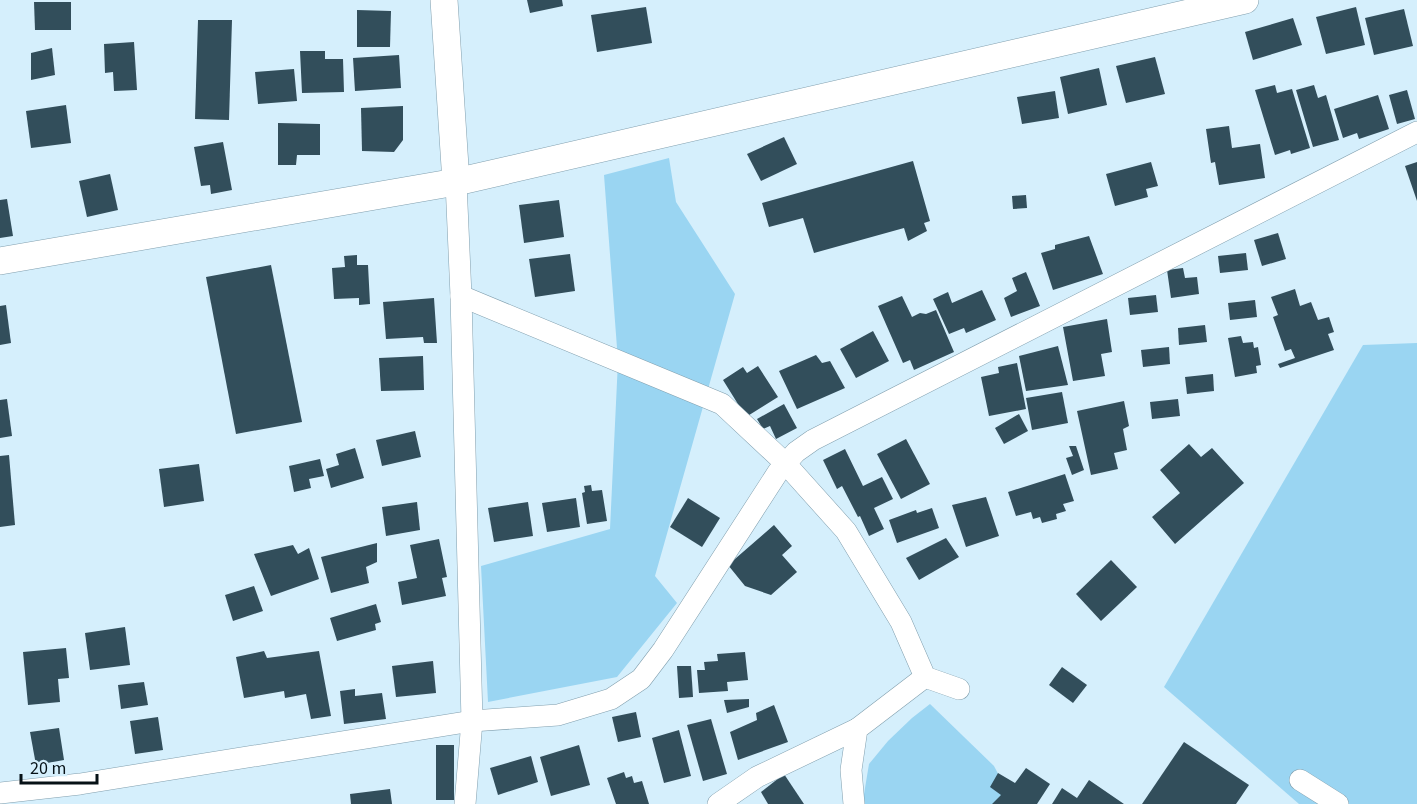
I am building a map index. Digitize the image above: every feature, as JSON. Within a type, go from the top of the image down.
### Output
[{"type":"street","points":[[444,0],[456,182],[472,721],[465,804]]},
{"type":"street","points":[[0,261],[456,182],[1245,0]]},
{"type":"street","points":[[0,793],[80,784],[472,721],[558,715],[611,699],[641,679],[663,650],[778,472],[796,452],[813,440],[1417,132]]},
{"type":"street","points":[[460,296],[722,404],[785,463],[846,531],[901,622],[925,677],[959,689]]},
{"type":"street","points":[[718,804],[757,777],[857,729],[925,677]]},
{"type":"street","points":[[854,804],[851,770],[857,729]]},
{"type":"street","points":[[1300,780],[1338,804]]},
{"type":"shaded area","points":[[669,158],[676,202],[735,294],[655,576],[677,603],[617,677],[488,702],[481,566],[610,529],[618,361],[604,175]]},
{"type":"shaded area","points":[[1417,343],[1417,804],[1299,804],[1164,687],[1363,345]]},
{"type":"shaded area","points":[[930,704],[994,766],[1014,804],[864,804],[869,764],[888,741]]},
{"type":"building","points":[[527,0],[562,0],[563,6],[530,13]]},
{"type":"building","points":[[34,2],[71,2],[71,30],[35,30]]},
{"type":"building","points":[[646,7],[652,43],[597,52],[591,15]]},
{"type":"building","points":[[1356,7],[1365,45],[1326,54],[1316,17]]},
{"type":"building","points":[[1404,9],[1413,46],[1374,55],[1365,18]]},
{"type":"building","points":[[357,10],[391,11],[390,47],[357,47]]},
{"type":"building","points":[[1293,18],[1302,45],[1253,60],[1245,32]]},
{"type":"building","points":[[198,20],[232,20],[229,120],[195,119]]},
{"type":"building","points":[[134,42],[137,90],[114,91],[113,72],[105,73],[104,44]]},
{"type":"building","points":[[52,48],[55,75],[31,80],[31,53]]},
{"type":"building","points":[[300,51],[325,51],[325,59],[343,59],[344,92],[302,93]]},
{"type":"building","points":[[399,55],[401,88],[355,91],[353,58]]},
{"type":"building","points":[[1155,57],[1165,94],[1126,103],[1116,66]]},
{"type":"building","points":[[1099,68],[1107,105],[1068,114],[1060,77]]},
{"type":"building","points":[[294,69],[297,101],[258,104],[255,72]]},
{"type":"building","points":[[1275,85],[1277,93],[1292,89],[1310,148],[1291,154],[1290,150],[1275,155],[1255,90]]},
{"type":"building","points":[[1314,85],[1318,98],[1326,95],[1339,140],[1313,147],[1296,90]]},
{"type":"building","points":[[1407,90],[1415,119],[1397,124],[1389,95]]},
{"type":"building","points":[[1055,91],[1059,118],[1022,124],[1017,97]]},
{"type":"building","points":[[1378,95],[1389,129],[1359,139],[1357,133],[1343,138],[1334,109]]},
{"type":"building","points":[[66,105],[71,143],[31,148],[26,111]]},
{"type":"building","points":[[403,106],[403,140],[394,152],[362,151],[361,108]]},
{"type":"building","points":[[278,123],[320,124],[320,155],[297,155],[296,165],[278,165]]},
{"type":"building","points":[[1229,126],[1232,148],[1260,144],[1265,178],[1219,185],[1215,162],[1211,163],[1206,129]]},
{"type":"building","points":[[784,137],[797,164],[761,181],[747,154]]},
{"type":"building","points":[[223,142],[232,190],[211,194],[210,185],[201,186],[194,147]]},
{"type":"building","points":[[913,161],[930,221],[924,223],[927,231],[908,241],[904,228],[814,253],[803,218],[769,227],[762,203]]},
{"type":"building","points":[[1151,162],[1158,186],[1146,189],[1148,197],[1115,206],[1106,174]]},
{"type":"building","points":[[1417,162],[1417,201],[1405,166]]},
{"type":"building","points":[[110,174],[118,210],[87,217],[79,181]]},
{"type":"building","points":[[1026,195],[1027,208],[1013,209],[1012,196]]},
{"type":"building","points":[[7,199],[13,236],[0,238],[0,200]]},
{"type":"building","points":[[559,200],[564,237],[524,243],[519,205]]},
{"type":"building","points":[[1278,233],[1286,259],[1262,266],[1254,240]]},
{"type":"building","points":[[1089,236],[1103,274],[1053,290],[1041,253],[1055,249],[1055,245]]},
{"type":"building","points":[[1246,253],[1248,270],[1220,273],[1218,256]]},
{"type":"building","points":[[570,254],[575,291],[535,297],[529,259]]},
{"type":"building","points":[[357,255],[357,265],[368,265],[370,304],[359,305],[359,298],[334,299],[332,268],[345,267],[344,256]]},
{"type":"building","points":[[271,265],[302,422],[236,434],[206,277]]},
{"type":"building","points":[[1183,268],[1185,278],[1197,277],[1199,294],[1171,298],[1167,270]]},
{"type":"building","points":[[1026,272],[1040,306],[1011,317],[1004,298],[1017,291],[1012,278]]},
{"type":"building","points":[[1295,289],[1300,306],[1311,302],[1318,320],[1329,317],[1334,332],[1328,334],[1334,350],[1280,368],[1278,364],[1295,358],[1291,349],[1285,351],[1273,317],[1278,315],[1271,297]]},
{"type":"building","points":[[982,290],[996,320],[966,333],[964,328],[949,334],[933,299],[948,292],[952,303]]},
{"type":"building","points":[[1156,295],[1158,312],[1130,315],[1128,298]]},
{"type":"building","points":[[902,296],[912,317],[936,310],[954,352],[914,370],[910,360],[903,363],[878,306]]},
{"type":"building","points":[[434,298],[437,343],[424,343],[423,337],[386,339],[383,302]]},
{"type":"building","points":[[1255,300],[1257,317],[1230,320],[1228,303]]},
{"type":"building","points":[[6,305],[11,343],[0,345],[0,306]]},
{"type":"building","points":[[1107,319],[1112,352],[1101,354],[1105,376],[1073,381],[1063,327]]},
{"type":"building","points":[[1205,325],[1207,342],[1179,345],[1178,328]]},
{"type":"building","points":[[873,331],[889,361],[856,378],[840,349]]},
{"type":"building","points":[[1241,336],[1243,343],[1253,342],[1254,348],[1258,347],[1261,365],[1256,366],[1257,373],[1235,377],[1228,338]]},
{"type":"building","points":[[1058,346],[1068,385],[1026,391],[1019,356]]},
{"type":"building","points":[[1169,347],[1170,364],[1143,367],[1141,350]]},
{"type":"building","points":[[816,355],[822,363],[830,361],[845,388],[797,409],[779,371]]},
{"type":"building","points":[[423,356],[424,390],[381,391],[379,358]]},
{"type":"building","points":[[1017,363],[1026,409],[989,416],[981,377],[999,373],[998,367]]},
{"type":"building","points":[[758,366],[778,397],[746,417],[723,380],[743,367],[747,373]]},
{"type":"building","points":[[1213,374],[1214,391],[1187,394],[1185,377]]},
{"type":"building","points":[[1062,392],[1068,423],[1032,430],[1026,398]]},
{"type":"building","points":[[7,399],[12,436],[0,438],[0,400]]},
{"type":"building","points":[[1178,399],[1180,416],[1152,419],[1150,402]]},
{"type":"building","points":[[1124,401],[1129,426],[1123,429],[1127,450],[1114,453],[1118,469],[1091,475],[1077,411]]},
{"type":"building","points":[[784,404],[797,428],[776,439],[770,426],[763,429],[757,419]]},
{"type":"building","points":[[1019,414],[1028,431],[1004,444],[995,428]]},
{"type":"building","points":[[415,431],[421,457],[382,466],[376,440]]},
{"type":"building","points":[[906,439],[930,484],[901,499],[877,454]]},
{"type":"building","points":[[1189,444],[1201,457],[1212,448],[1244,483],[1175,544],[1152,517],[1180,493],[1160,470]]},
{"type":"building","points":[[1069,446],[1076,446],[1084,470],[1072,475],[1066,458],[1073,456]]},
{"type":"building","points":[[355,448],[364,478],[331,488],[326,469],[339,465],[336,454]]},
{"type":"building","points":[[845,449],[863,486],[882,477],[893,499],[874,508],[884,529],[869,536],[842,486],[837,489],[823,460]]},
{"type":"building","points":[[9,455],[15,525],[0,527],[0,456]]},
{"type":"building","points":[[320,459],[324,476],[309,479],[311,488],[294,492],[289,466]]},
{"type":"building","points":[[199,464],[204,501],[164,507],[159,469]]},
{"type":"building","points":[[1065,474],[1074,501],[1063,504],[1066,511],[1056,514],[1057,519],[1042,523],[1040,517],[1033,519],[1031,512],[1016,516],[1008,492]]},
{"type":"building","points":[[591,485],[592,491],[602,490],[607,521],[587,524],[582,493],[585,492],[584,486]]},
{"type":"building","points":[[986,497],[999,536],[966,547],[952,505]]},
{"type":"building","points":[[576,498],[580,527],[547,532],[542,503]]},
{"type":"building","points":[[688,498],[720,518],[702,547],[670,527]]},
{"type":"building","points":[[417,502],[420,530],[386,536],[382,507]]},
{"type":"building","points":[[528,502],[533,536],[494,542],[488,508]]},
{"type":"building","points":[[932,508],[939,528],[897,543],[889,520],[916,510],[917,513]]},
{"type":"building","points":[[774,525],[792,546],[782,555],[797,572],[771,595],[745,586],[728,565]]},
{"type":"building","points":[[946,538],[959,557],[919,580],[906,558]]},
{"type":"building","points":[[439,539],[447,577],[442,578],[446,596],[402,605],[398,582],[417,578],[410,545]]},
{"type":"building","points":[[377,543],[377,562],[366,567],[369,583],[331,593],[321,557]]},
{"type":"building","points":[[293,545],[298,554],[309,548],[319,579],[271,596],[254,554]]},
{"type":"building","points":[[1111,560],[1137,587],[1101,621],[1076,594]]},
{"type":"building","points":[[254,586],[263,611],[233,621],[225,595]]},
{"type":"building","points":[[376,604],[381,622],[375,624],[376,630],[337,641],[330,618]]},
{"type":"building","points":[[125,627],[130,665],[90,670],[85,633]]},
{"type":"building","points":[[66,648],[69,678],[58,679],[60,702],[28,705],[23,652]]},
{"type":"building","points":[[264,651],[267,658],[319,651],[331,716],[311,719],[306,694],[285,698],[284,691],[244,698],[236,657]]},
{"type":"building","points":[[745,652],[748,680],[727,682],[728,691],[699,693],[697,670],[705,670],[704,662],[718,661],[717,654]]},
{"type":"building","points":[[433,661],[436,693],[396,697],[392,666]]},
{"type":"building","points":[[677,666],[691,666],[693,697],[679,698]]},
{"type":"building","points":[[1062,667],[1087,685],[1073,703],[1049,685]]},
{"type":"building","points":[[144,682],[148,705],[121,709],[118,685]]},
{"type":"building","points":[[355,689],[355,696],[382,693],[386,719],[344,724],[340,691]]},
{"type":"building","points":[[749,699],[749,707],[727,713],[724,700]]},
{"type":"building","points":[[774,705],[788,742],[738,760],[730,732],[757,720],[756,713]]},
{"type":"building","points":[[636,712],[641,737],[618,742],[612,717]]},
{"type":"building","points":[[158,717],[163,750],[135,754],[130,721]]},
{"type":"building","points":[[711,719],[727,774],[703,781],[687,725]]},
{"type":"building","points":[[59,728],[64,760],[36,765],[30,732]]},
{"type":"building","points":[[679,730],[691,776],[664,783],[652,738]]},
{"type":"building","points":[[1184,742],[1249,785],[1236,804],[1142,804]]},
{"type":"building","points":[[436,745],[454,745],[454,800],[436,800]]},
{"type":"building","points":[[579,745],[590,785],[551,796],[540,757]]},
{"type":"building","points":[[531,756],[538,782],[498,795],[490,768]]},
{"type":"building","points":[[1026,768],[1050,784],[1037,804],[992,804],[1001,795],[990,787],[998,773],[1015,783]]},
{"type":"building","points":[[624,772],[626,778],[632,776],[634,783],[642,781],[649,804],[616,804],[607,778]]},
{"type":"building","points":[[784,774],[804,804],[768,804],[761,792]]},
{"type":"building","points":[[1089,780],[1124,804],[1052,804],[1062,788],[1077,798]]},
{"type":"building","points":[[390,789],[392,804],[351,804],[350,794]]}]
